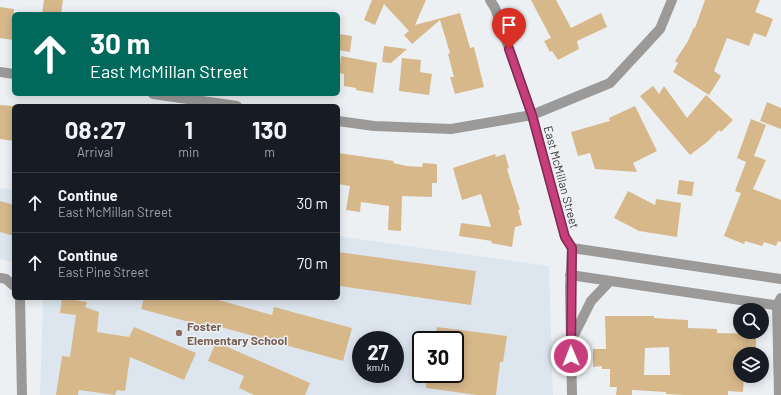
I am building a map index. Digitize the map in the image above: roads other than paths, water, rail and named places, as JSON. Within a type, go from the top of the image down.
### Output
[{"type":"street","points":[[490,0],[495,8],[532,115],[610,83],[660,28],[672,0]]},
{"type":"street","points":[[0,72],[12,74]]},
{"type":"street","points":[[167,96],[223,104]]},
{"type":"street","name":"East McMillan Street","points":[[340,120],[374,126],[451,129],[532,115],[565,237],[572,248]]},
{"type":"street","points":[[572,395],[570,275],[572,248],[781,279]]},
{"type":"street","points":[[570,275],[780,303],[779,395]]},
{"type":"street","points":[[0,278],[6,279],[12,284]]},
{"type":"street","points":[[570,342],[591,301],[610,281]]},
{"type":"street","points":[[20,300],[22,395]]},
{"type":"place","name":"Foster Elementary School","points":[[179,333]]}]
